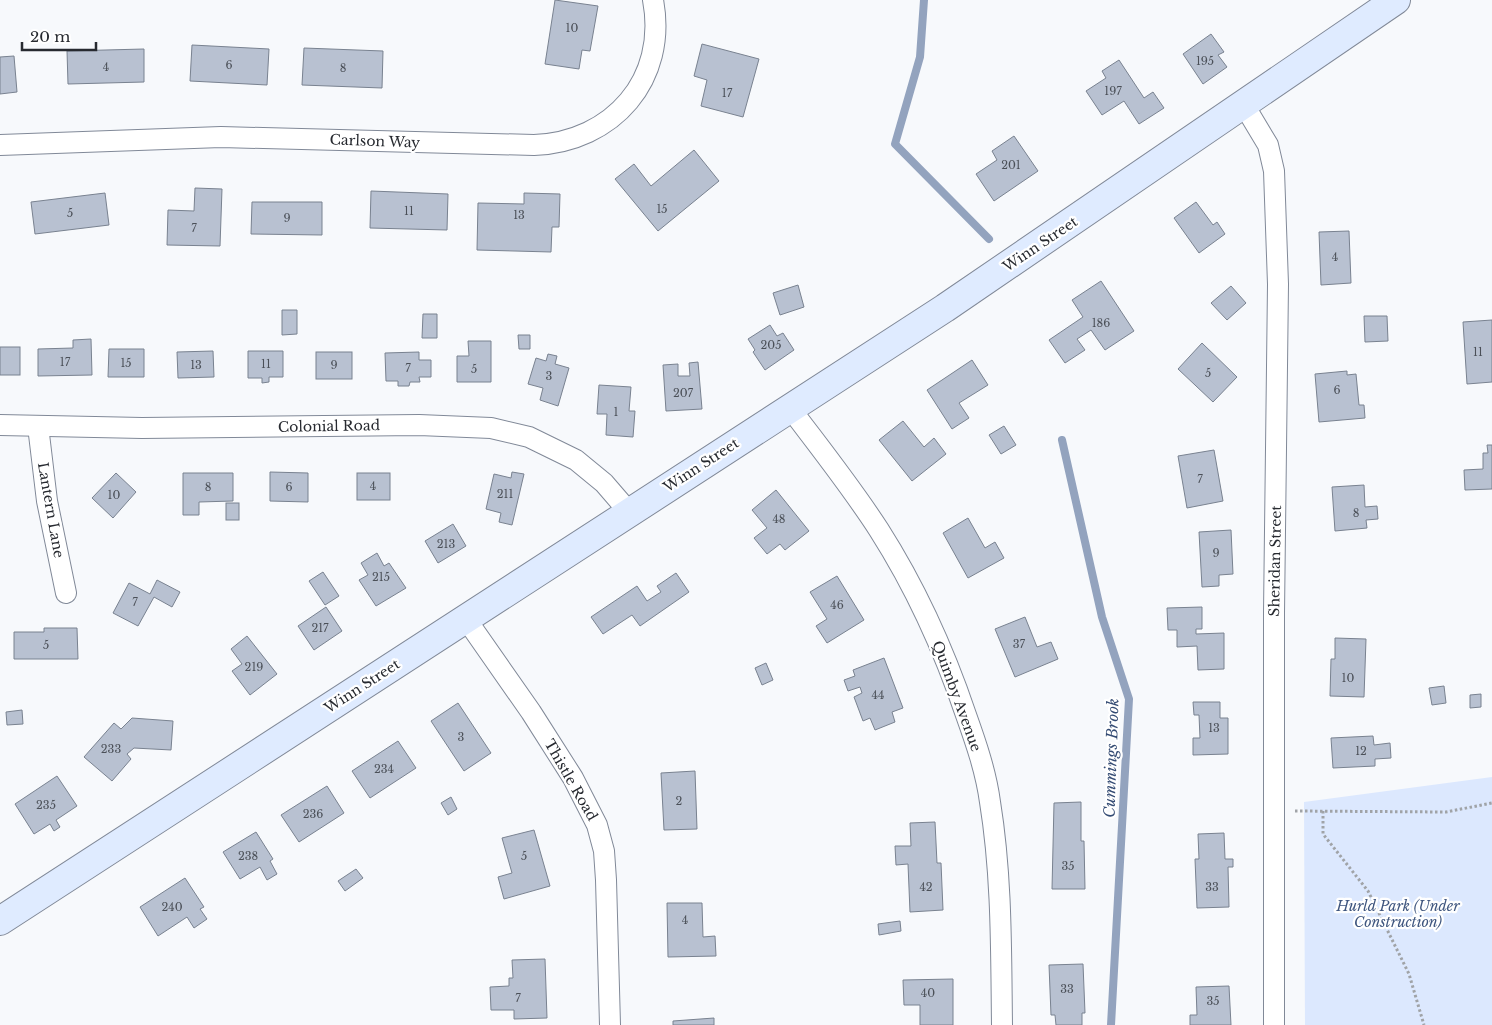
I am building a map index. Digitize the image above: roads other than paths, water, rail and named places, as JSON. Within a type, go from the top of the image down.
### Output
[{"type":"main road","name":"Winn Street","points":[[0,921],[945,308],[1396,0]]},
{"type":"street","name":"Carlson Way","points":[[0,145],[207,137],[534,145],[562,143],[588,134],[611,119],[638,88],[645,76],[654,50],[656,23],[652,0]]},
{"type":"street","name":"Sheridan Street","points":[[1244,105],[1268,145],[1274,171],[1278,294],[1274,1025]]},
{"type":"street","name":"Quimby Avenue","points":[[790,408],[874,524],[911,584],[944,652],[963,705],[977,748],[990,800],[994,826],[1000,913],[1002,1025]]},
{"type":"street","name":"Colonial Road","points":[[0,425],[142,428],[419,425],[491,428],[529,437],[576,460],[604,483],[629,512]]},
{"type":"street","name":"Lantern Lane","points":[[38,426],[47,500],[66,593]]},
{"type":"street","name":"Thistle Road","points":[[466,619],[568,770],[597,825],[604,852],[606,880],[610,1025]]},
{"type":"waterway","name":"Cummings Brook","points":[[924,0],[920,57],[895,144],[989,239]]},
{"type":"waterway","name":"Cummings Brook","points":[[1062,440],[1102,617],[1129,699],[1111,1025]]},
{"type":"park label","name":"Hurld Park (Under Construction)","points":[[1398,914]]}]
